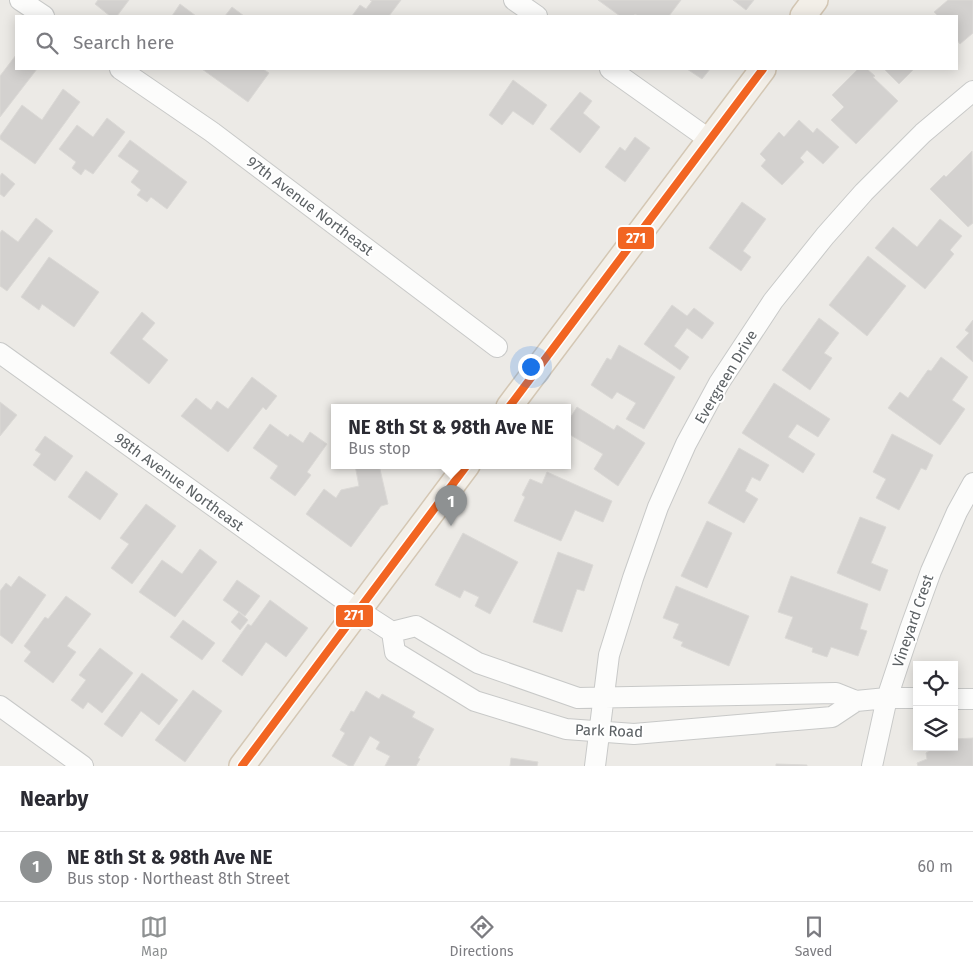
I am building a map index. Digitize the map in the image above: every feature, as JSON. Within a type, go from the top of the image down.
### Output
[{"type":"main road","points":[[804,15],[815,0]]},
{"type":"main road","points":[[511,404],[762,70]]},
{"type":"main road","points":[[242,766],[464,469]]},
{"type":"street","points":[[20,0],[42,15]]},
{"type":"street","points":[[514,0],[536,15]]},
{"type":"street","name":"97th Avenue Northeast","points":[[121,70],[212,132],[497,347]]},
{"type":"street","points":[[611,70],[710,140]]},
{"type":"street","name":"Evergreen Drive","points":[[596,766],[610,655],[633,578],[658,507],[686,444],[718,383],[773,301],[825,236],[864,192],[922,133],[973,91]]},
{"type":"street","name":"98th Avenue Northeast","points":[[0,353],[358,610]]},
{"type":"street","name":"Vineyard Crest","points":[[872,766],[887,698],[931,571],[957,512],[973,483]]},
{"type":"street","points":[[358,610],[392,632]]},
{"type":"street","name":"Park Road","points":[[856,701],[832,717],[634,734],[566,729],[475,701],[395,652],[392,632],[416,626],[478,663],[578,698],[836,693],[856,701],[913,698]]},
{"type":"street","points":[[958,699],[973,699]]},
{"type":"street","points":[[0,706],[82,766]]},
{"type":"building","points":[[98,0],[129,0],[118,15],[109,15],[95,4]]},
{"type":"building","points":[[370,0],[401,0],[390,15],[353,15],[360,5],[366,9],[372,1]]},
{"type":"building","points":[[598,0],[681,0],[670,15],[619,15]]},
{"type":"building","points":[[733,0],[754,0],[746,10]]},
{"type":"building","points":[[948,0],[973,0],[973,33],[960,44],[958,41],[958,15],[937,15],[934,12]]},
{"type":"building","points":[[180,4],[195,15],[173,15]]},
{"type":"building","points":[[232,7],[243,15],[226,15]]},
{"type":"building","points":[[15,56],[15,70],[36,70],[0,117],[0,76]]},
{"type":"building","points":[[203,70],[264,70],[269,73],[248,102]]},
{"type":"building","points":[[688,70],[709,70],[702,79]]},
{"type":"building","points":[[857,70],[868,70],[898,101],[856,144],[831,120],[844,107],[832,95]]},
{"type":"building","points":[[885,70],[913,70],[899,84]]},
{"type":"building","points":[[513,80],[547,105],[533,125],[513,111],[502,125],[489,115]]},
{"type":"building","points":[[63,89],[80,102],[35,164],[0,139],[0,136],[22,105],[42,120]]},
{"type":"building","points":[[580,92],[592,101],[583,113],[600,127],[580,153],[550,129]]},
{"type":"building","points":[[107,118],[125,132],[93,174],[85,169],[81,175],[72,168],[76,162],[59,149],[77,125],[93,137]]},
{"type":"building","points":[[799,120],[813,133],[817,128],[839,147],[823,164],[807,150],[800,158],[804,162],[782,185],[761,166],[766,160],[760,154],[779,132],[784,137]]},
{"type":"building","points":[[635,137],[650,148],[625,182],[605,167],[620,147],[625,151]]},
{"type":"building","points":[[130,140],[187,182],[167,209],[151,197],[147,202],[137,195],[141,190],[131,182],[139,171],[118,156]]},
{"type":"building","points":[[972,151],[973,223],[968,227],[930,189],[944,175],[946,177]]},
{"type":"building","points":[[2,173],[15,184],[4,197],[0,194],[0,176]]},
{"type":"building","points":[[742,202],[766,219],[743,251],[751,257],[741,271],[709,248]]},
{"type":"building","points":[[36,218],[53,231],[7,291],[0,286],[0,233],[2,230],[18,242]]},
{"type":"building","points":[[940,219],[962,236],[950,250],[954,254],[925,289],[875,248],[893,227],[917,247]]},
{"type":"building","points":[[868,256],[906,286],[867,336],[829,305]]},
{"type":"building","points":[[49,257],[99,292],[74,327],[42,304],[39,310],[21,297]]},
{"type":"building","points":[[672,305],[687,316],[694,308],[714,323],[702,339],[687,328],[674,346],[689,357],[680,370],[644,344]]},
{"type":"building","points":[[142,312],[155,323],[142,339],[168,360],[149,384],[110,353]]},
{"type":"building","points":[[819,318],[839,333],[824,353],[832,358],[810,390],[782,370]]},
{"type":"building","points":[[973,320],[973,362],[956,347],[969,333],[965,330]]},
{"type":"building","points":[[619,345],[675,377],[644,429],[626,419],[636,403],[617,392],[612,399],[591,385],[607,358],[611,360]]},
{"type":"building","points":[[941,357],[968,377],[952,400],[965,409],[940,445],[888,408],[900,392],[908,398],[928,370],[931,371]]},
{"type":"building","points":[[252,377],[277,396],[266,410],[263,407],[228,452],[181,416],[196,398],[211,410],[217,401],[228,409]]},
{"type":"building","points":[[774,383],[830,419],[818,437],[797,424],[788,437],[815,454],[803,473],[742,433]]},
{"type":"building","points":[[0,402],[17,415],[0,436]]},
{"type":"building","points":[[577,407],[614,430],[617,425],[645,443],[618,486],[594,469],[603,454],[571,435],[571,417]]},
{"type":"building","points":[[270,424],[288,437],[290,434],[303,443],[310,432],[327,444],[307,472],[311,475],[295,496],[270,478],[278,466],[253,448]]},
{"type":"building","points":[[892,434],[933,455],[926,470],[921,468],[899,510],[876,498],[886,479],[873,472]]},
{"type":"building","points":[[45,436],[73,456],[55,481],[33,465],[41,454],[35,450]]},
{"type":"building","points":[[739,448],[769,465],[760,481],[752,477],[745,491],[758,499],[744,523],[708,503]]},
{"type":"building","points":[[356,469],[380,469],[388,504],[381,506],[351,547],[306,514],[324,489],[336,498],[341,490],[359,486]]},
{"type":"building","points":[[86,471],[118,494],[100,520],[68,497]]},
{"type":"building","points":[[547,472],[612,501],[603,522],[575,510],[561,541],[514,521],[525,497],[522,495],[530,479],[542,484]]},
{"type":"building","points":[[146,504],[176,526],[132,584],[111,568],[129,544],[120,538]]},
{"type":"building","points":[[860,517],[886,527],[871,563],[888,570],[880,591],[837,573]]},
{"type":"building","points":[[707,521],[732,533],[707,588],[681,576]]},
{"type":"building","points":[[463,533],[518,562],[490,614],[475,606],[479,597],[464,590],[460,598],[435,585]]},
{"type":"building","points":[[200,549],[217,562],[175,617],[139,592],[162,560],[182,574]]},
{"type":"building","points":[[558,552],[593,565],[584,591],[577,589],[562,632],[533,622]]},
{"type":"building","points":[[19,576],[46,595],[12,644],[0,635],[0,591],[6,583],[11,587]]},
{"type":"building","points":[[791,576],[868,604],[860,629],[867,631],[858,656],[831,647],[827,657],[812,652],[813,648],[785,638],[793,617],[778,612]]},
{"type":"building","points":[[237,580],[260,596],[245,616],[223,600]]},
{"type":"building","points":[[676,586],[749,616],[729,666],[681,646],[683,642],[673,638],[679,624],[663,618]]},
{"type":"building","points":[[66,596],[91,614],[67,646],[76,652],[53,683],[24,661],[31,652],[24,646],[45,617],[48,619]]},
{"type":"building","points":[[270,600],[308,628],[286,657],[266,642],[242,676],[222,661],[248,624],[251,626]]},
{"type":"building","points":[[239,612],[248,620],[240,630],[231,622]]},
{"type":"building","points":[[183,620],[215,643],[202,660],[170,637]]},
{"type":"building","points":[[100,648],[133,673],[102,713],[88,702],[83,709],[71,700],[86,680],[79,675]]},
{"type":"building","points":[[142,673],[178,700],[159,725],[141,711],[122,737],[104,724]]},
{"type":"building","points":[[193,690],[222,711],[185,762],[155,740]]},
{"type":"building","points":[[366,691],[379,699],[382,694],[415,712],[412,717],[434,729],[418,758],[420,759],[416,766],[385,766],[390,756],[376,749],[380,742],[370,736],[353,766],[349,766],[332,756],[345,733],[340,730],[351,711],[354,712]]},
{"type":"building","points":[[973,738],[973,766],[918,766],[917,763],[927,759],[926,753],[929,751],[958,751],[958,739]]},
{"type":"building","points":[[511,758],[538,762],[537,766],[510,766]]},
{"type":"building","points":[[776,764],[807,765],[807,766],[776,766]]},
{"type":"transit line","name":"271","points":[[511,404],[762,70]]},
{"type":"transit line","name":"271","points":[[242,766],[464,469]]},
{"type":"place","name":"NE 8th St & 98th Ave NE","points":[[451,526]]}]
